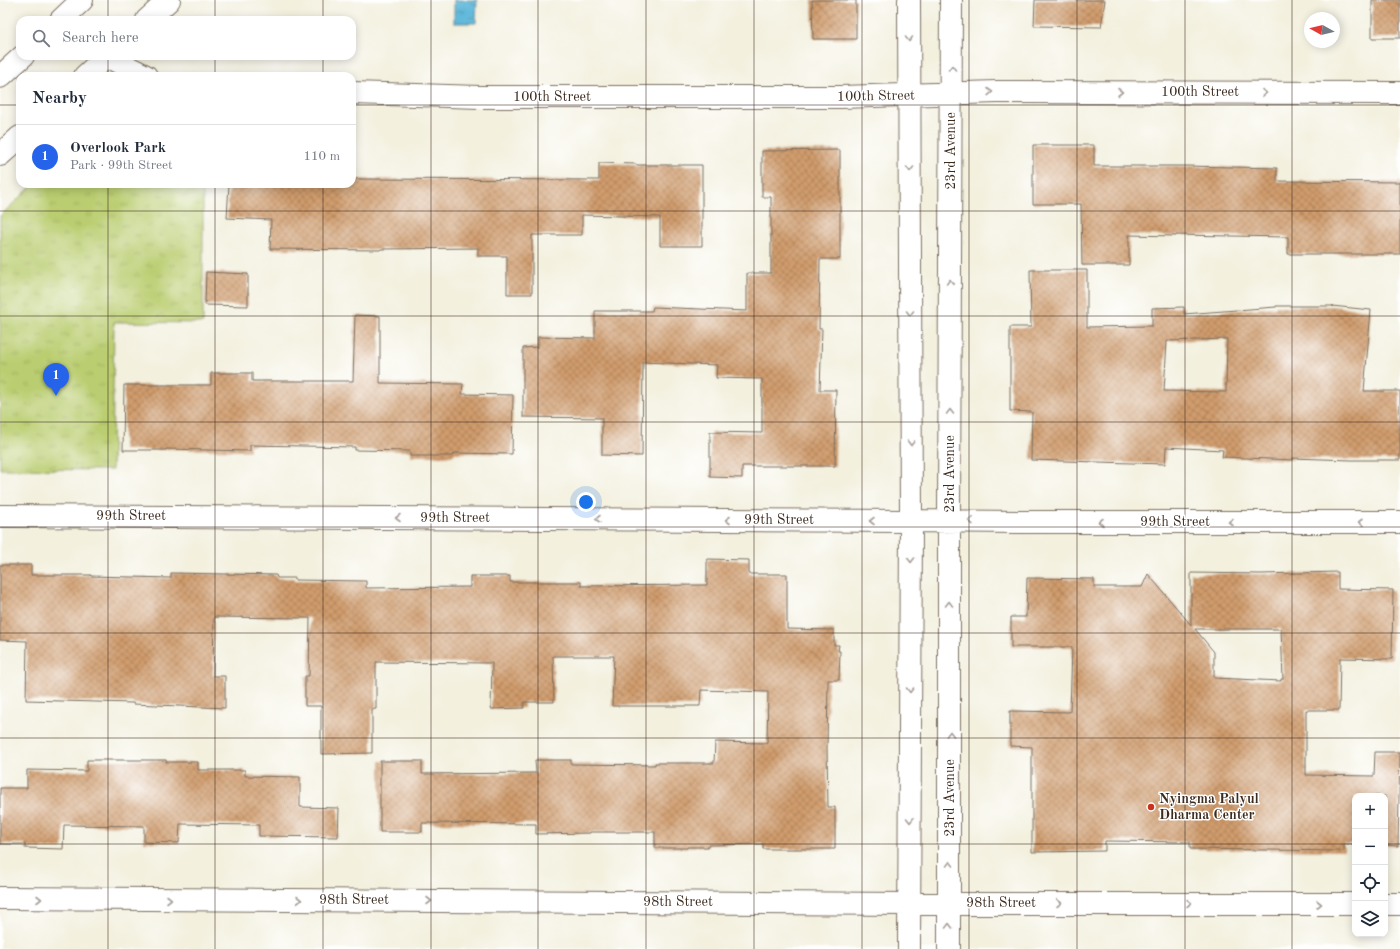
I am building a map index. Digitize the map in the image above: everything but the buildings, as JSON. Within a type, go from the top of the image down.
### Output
[{"type":"street","points":[[151,16],[169,0]]},
{"type":"street","points":[[909,0],[911,521],[909,949]]},
{"type":"street","name":"23rd Avenue","points":[[949,949],[949,521],[952,0]]},
{"type":"street","points":[[0,77],[19,60]]},
{"type":"street","points":[[89,72],[102,60]]},
{"type":"street","points":[[114,60],[138,72]]},
{"type":"street","name":"100th Street","points":[[356,93],[480,97],[848,97],[997,92],[1400,93]]},
{"type":"street","points":[[0,155],[16,140]]},
{"type":"street","name":"99th Street","points":[[0,516],[1019,522],[1400,522]]},
{"type":"street","name":"98th Street","points":[[0,898],[909,904],[1352,904]]},
{"type":"street","points":[[1388,904],[1400,904]]},
{"type":"green space","points":[[30,188],[203,188],[203,323],[114,322],[112,470],[0,469],[0,216]]},
{"type":"water","points":[[454,0],[477,0],[476,23],[454,23]]},
{"type":"place","name":"Overlook Park","points":[[56,396]]},
{"type":"place","name":"Nyingma Palyul Dharma Center","points":[[1151,807]]}]
